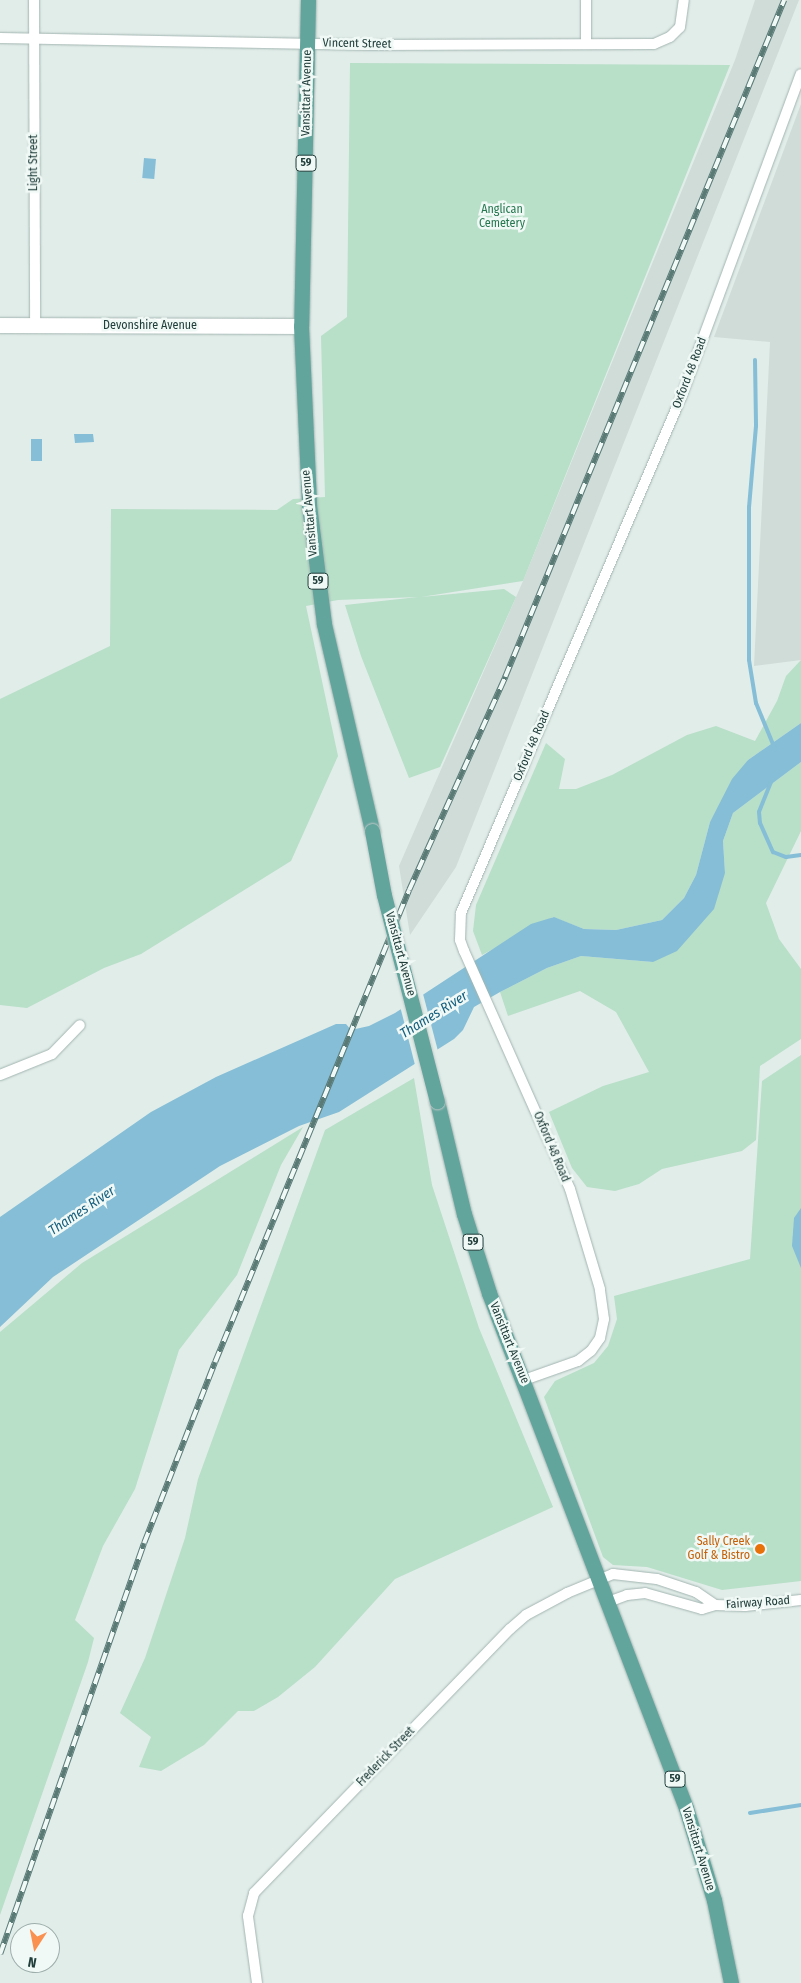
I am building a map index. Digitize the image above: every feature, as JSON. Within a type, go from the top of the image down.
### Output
[{"type":"main road","name":"Vansittart Avenue","points":[[308,0],[301,326],[312,547],[324,624],[372,831],[384,895],[464,1214],[489,1293],[524,1380],[686,1808],[714,1900],[731,1983]]},
{"type":"main road","name":"Devonshire Avenue","points":[[0,325],[301,326]]},
{"type":"street","name":"Light Street","points":[[34,0],[35,325]]},
{"type":"street","points":[[586,0],[586,43]]},
{"type":"street","name":"Vincent Street","points":[[0,38],[308,42],[662,42],[680,27],[684,0]]},
{"type":"street","name":"Oxford 48 Road","points":[[524,1380],[578,1360],[591,1351],[600,1338],[604,1320],[600,1289],[570,1189],[464,951],[460,940],[461,913],[675,412],[801,74]]},
{"type":"street","points":[[0,1075],[52,1054],[80,1025]]},
{"type":"street","name":"Fairway Road","points":[[600,1581],[613,1574],[642,1576],[696,1592],[715,1605]]},
{"type":"street","name":"Frederick Street","points":[[257,1983],[248,1916],[254,1893],[508,1631],[526,1615],[600,1581]]},
{"type":"street","name":"Fairway Road","points":[[608,1602],[627,1595],[645,1593],[702,1609],[715,1605],[745,1606],[801,1600]]},
{"type":"shaded area","points":[[755,0],[799,0],[456,867],[410,935],[399,866],[523,581],[735,60]]},
{"type":"shaded area","points":[[801,104],[801,660],[754,666],[770,342],[714,337]]},
{"type":"green space","name":"Anglican Cemetery","points":[[350,63],[730,65],[523,581],[421,597],[504,589],[516,597],[440,767],[409,778],[361,656],[345,605],[418,597],[338,600],[306,606],[338,756],[291,861],[141,954],[104,968],[27,1008],[0,1005],[0,699],[110,646],[111,509],[277,510],[293,499],[325,497],[321,336],[347,317]]},
{"type":"green space","points":[[801,660],[801,723],[748,760],[710,822],[696,875],[684,898],[662,920],[616,930],[584,929],[553,917],[482,955],[473,931],[476,905],[546,743],[565,759],[559,789],[576,789],[612,775],[687,735],[716,726],[755,741],[777,701],[786,676]]},
{"type":"green space","points":[[801,762],[801,831],[766,903],[779,939],[801,969],[801,1039],[760,1066],[756,1140],[742,1151],[662,1169],[639,1184],[615,1191],[587,1187],[572,1168],[549,1112],[603,1086],[649,1072],[616,1012],[580,991],[508,1016],[500,992],[547,968],[581,956],[653,962],[725,873],[723,841],[733,813]]},
{"type":"green space","points":[[801,1055],[801,1581],[722,1590],[647,1567],[613,1565],[603,1557],[544,1397],[555,1381],[594,1363],[608,1346],[617,1319],[614,1296],[750,1259],[762,1081]]},
{"type":"green space","points":[[414,1078],[432,1185],[479,1328],[553,1507],[395,1579],[315,1667],[278,1697],[254,1711],[238,1711],[204,1745],[161,1771],[139,1767],[151,1737],[120,1713],[145,1658],[185,1538],[198,1479],[325,1130]]},
{"type":"green space","points":[[303,1127],[281,1165],[237,1275],[179,1350],[135,1489],[103,1546],[75,1620],[94,1638],[88,1662],[0,1915],[0,1332],[82,1263]]},
{"type":"water","points":[[144,158],[156,159],[154,179],[142,178]]},
{"type":"water","points":[[74,434],[93,434],[94,442],[75,443]]},
{"type":"water","points":[[31,439],[42,439],[42,461],[31,461]]},
{"type":"water","name":"Thames River","points":[[801,723],[801,762],[733,813],[723,841],[725,873],[714,909],[677,951],[653,962],[581,956],[547,968],[500,992],[474,1007],[463,1030],[454,1039],[339,1112],[299,1126],[220,1166],[53,1277],[0,1327],[0,1217],[151,1112],[216,1077],[336,1024],[346,1024],[351,1030],[369,1026],[395,1013],[531,924],[554,917],[584,929],[616,930],[662,920],[684,898],[696,875],[710,822],[732,779],[748,760]]},
{"type":"water","points":[[801,1208],[801,1268],[792,1246],[794,1218]]},
{"type":"pier","points":[[422,990],[438,1051],[415,1065],[400,1006]]},
{"type":"waterway","points":[[755,360],[756,426],[749,507],[749,660],[756,703],[775,749]]},
{"type":"waterway","points":[[771,782],[759,812],[760,823],[773,852],[786,857],[801,855]]},
{"type":"waterway","points":[[750,1813],[801,1805]]},
{"type":"railway","points":[[0,1954],[144,1543],[215,1362],[409,890],[505,677],[784,0]]},
{"type":"place","name":"Sally Creek Golf & Bistro","points":[[760,1549]]}]
